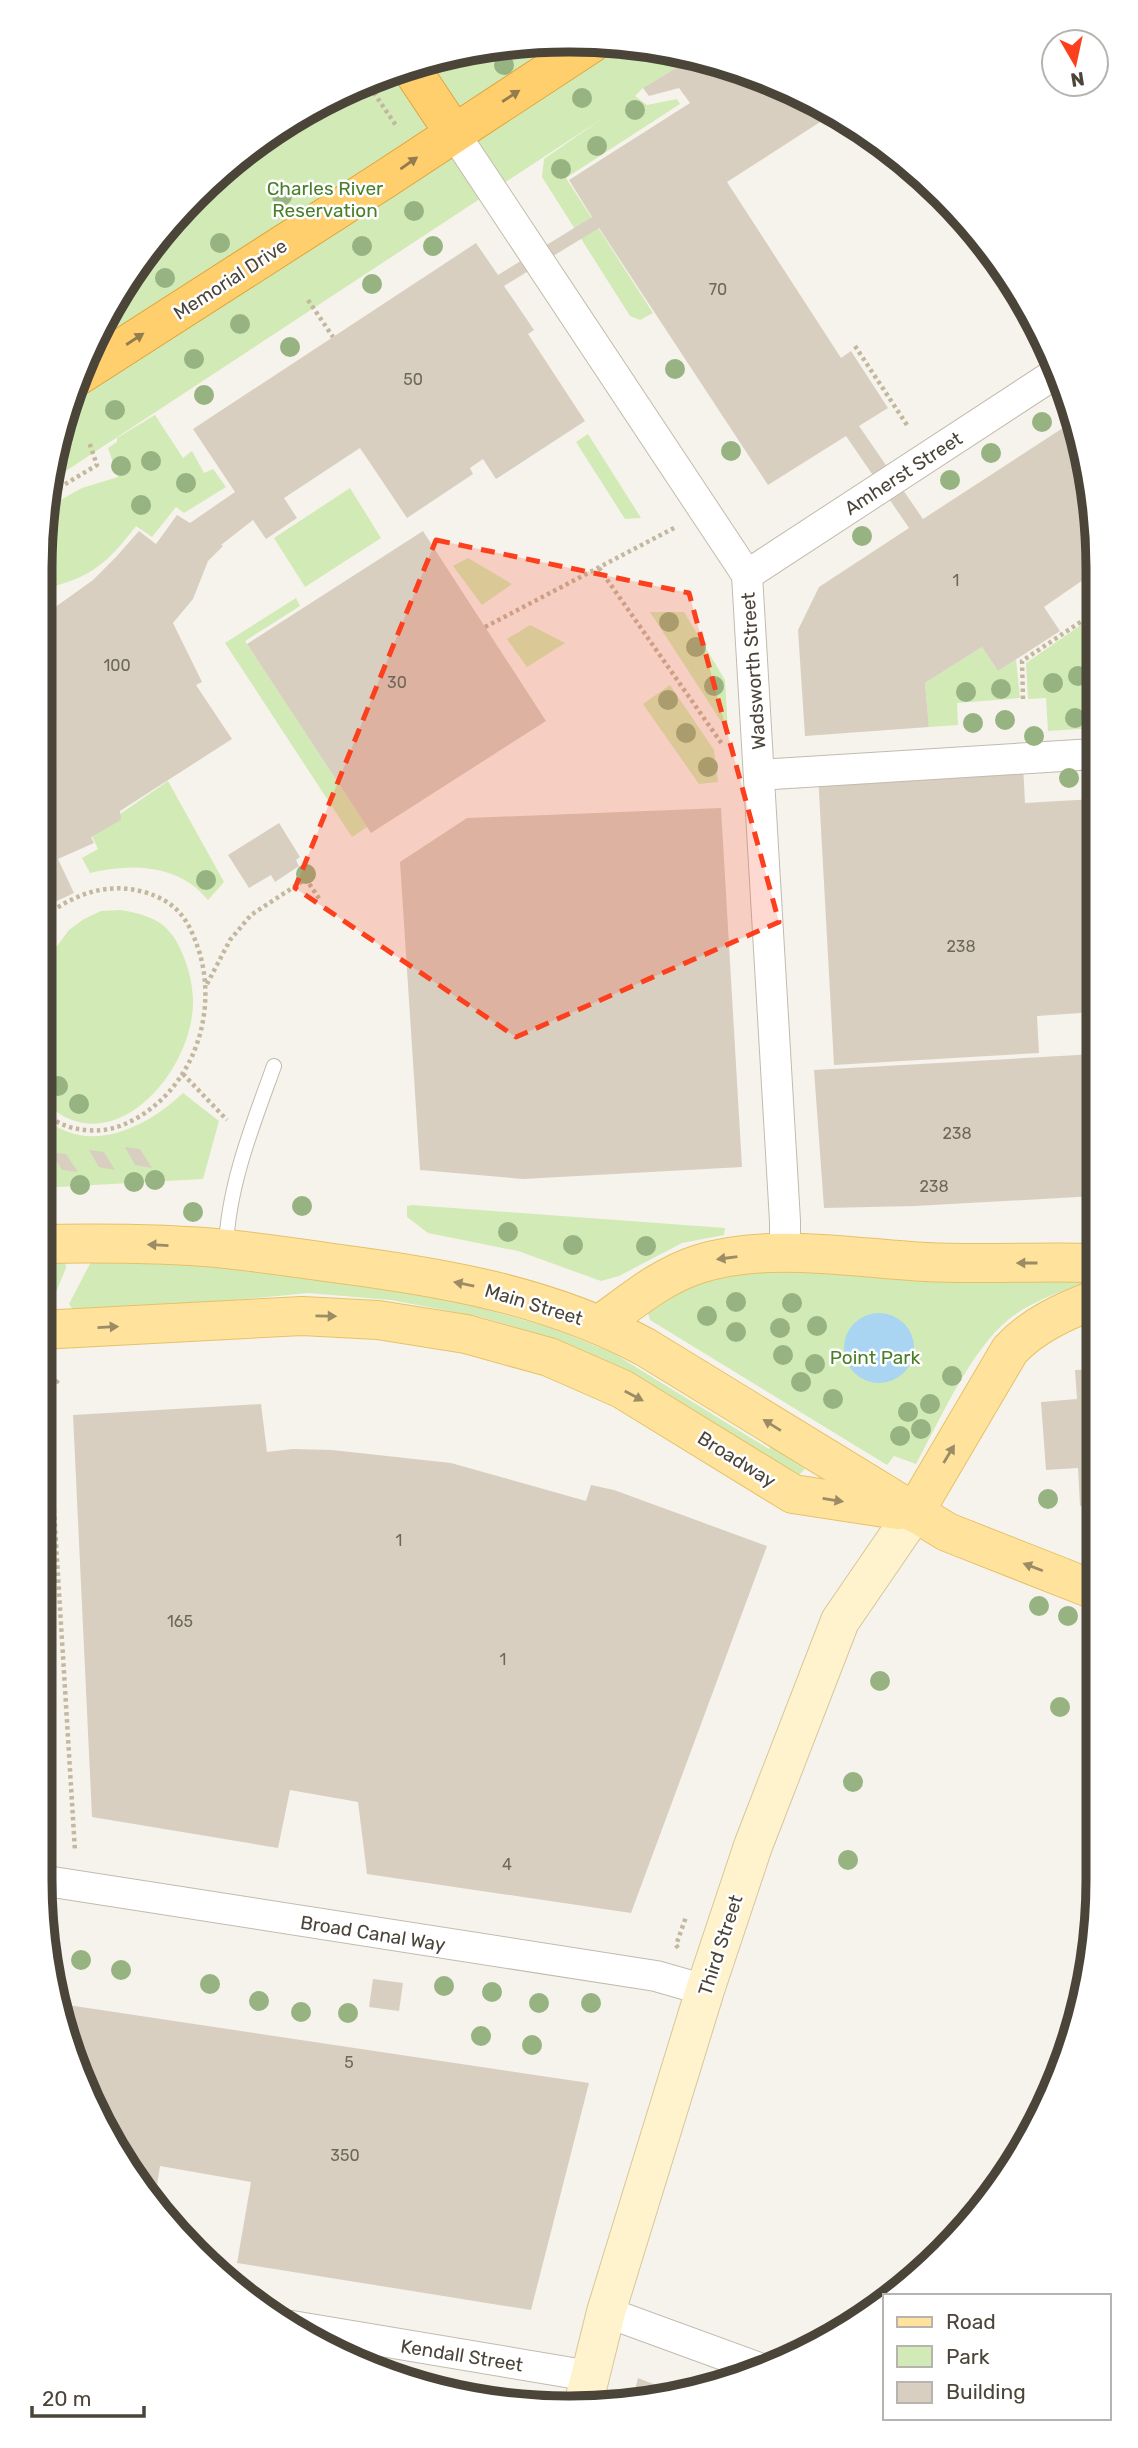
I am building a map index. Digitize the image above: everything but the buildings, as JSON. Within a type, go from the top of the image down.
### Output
[{"type":"highway","name":"Memorial Drive","points":[[95,365],[577,52]]},
{"type":"highway","points":[[416,76],[454,133]]},
{"type":"main road","name":"Main Street","points":[[52,1244],[131,1244],[226,1249],[409,1273],[527,1298],[599,1325],[654,1286],[698,1264],[729,1258],[785,1254],[951,1263],[1086,1263]]},
{"type":"main road","points":[[914,1513],[1010,1350],[1045,1323],[1086,1304]]},
{"type":"main road","name":"Broadway","points":[[52,1329],[339,1316],[466,1334],[518,1347],[573,1366],[651,1405],[793,1494],[914,1513]]},
{"type":"main road","name":"Broadway","points":[[599,1325],[666,1360],[914,1513],[967,1542],[1086,1587]]},
{"type":"main road","name":"Third Street","points":[[587,2389],[606,2312],[705,1990],[753,1846],[840,1621],[914,1513]]},
{"type":"street","name":"Wadsworth Street","points":[[454,133],[747,575],[785,1254]]},
{"type":"street","name":"Amherst Street","points":[[747,575],[1049,378]]},
{"type":"street","points":[[759,775],[1086,755]]},
{"type":"street","name":"Broad Canal Way","points":[[52,1883],[656,1976],[705,1990]]},
{"type":"street","points":[[606,2312],[747,2364]]},
{"type":"street","name":"Kendall Street","points":[[324,2333],[587,2389]]},
{"type":"lane","points":[[226,1249],[227,1226],[246,1143],[274,1066]]},
{"type":"path","points":[[373,91],[400,131]]},
{"type":"path","points":[[308,300],[333,337]]},
{"type":"path","points":[[855,346],[907,425]]},
{"type":"path","points":[[59,488],[97,465],[89,442]]},
{"type":"path","points":[[485,627],[680,525]]},
{"type":"path","points":[[599,569],[729,754]]},
{"type":"path","points":[[1023,699],[1022,661],[1086,618]]},
{"type":"path","points":[[206,985],[230,940],[258,910],[306,879],[320,900]]},
{"type":"path","points":[[52,911],[84,894],[108,888],[133,889],[158,896],[176,908],[190,928],[202,961],[206,985],[202,1031],[183,1074],[167,1095],[147,1112],[124,1125],[102,1132],[72,1129],[52,1118]]},
{"type":"path","points":[[183,1074],[228,1119],[224,1131]]},
{"type":"path","points":[[52,1389],[58,1380]]},
{"type":"path","points":[[52,1478],[75,1851]]},
{"type":"highlighted area","points":[[436,540],[689,593],[779,922],[516,1037],[295,888]]},
{"type":"green space","name":"Charles River Reservation","points":[[569,52],[636,57],[681,65],[643,88],[635,96],[647,105],[677,99],[680,104],[566,178],[653,313],[640,320],[630,316],[542,177],[544,159],[603,118],[61,474],[80,403],[106,341],[140,282],[181,228],[228,181],[282,140],[371,92],[435,70],[502,57]]},
{"type":"green space","points":[[155,415],[183,458],[192,451],[204,473],[213,469],[226,487],[184,513],[176,507],[152,537],[136,526],[105,561],[72,581],[52,586],[57,502],[82,488],[118,477],[108,448],[117,442],[117,438]]},
{"type":"green space","points":[[588,434],[641,518],[625,519],[576,442]]},
{"type":"green space","points":[[350,488],[381,538],[305,587],[274,538]]},
{"type":"green space","points":[[468,558],[512,584],[482,605],[453,566]]},
{"type":"green space","points":[[296,598],[300,606],[245,641],[367,827],[352,837],[225,643]]},
{"type":"green space","points":[[650,612],[684,612],[725,680],[728,732]]},
{"type":"green space","points":[[1086,622],[1086,729],[1048,731],[1046,698],[1028,699],[1026,663]]},
{"type":"green space","points":[[530,625],[565,643],[527,667],[507,639]]},
{"type":"green space","points":[[982,647],[998,671],[1016,659],[1020,698],[957,703],[958,725],[929,727],[925,683]]},
{"type":"green space","points":[[670,685],[714,750],[718,782],[699,784],[643,704]]},
{"type":"green space","points":[[168,781],[224,882],[208,900],[183,879],[169,873],[154,869],[122,868],[90,873],[82,858],[98,849],[91,834]]},
{"type":"green space","points":[[120,910],[140,914],[167,929],[187,964],[193,999],[190,1028],[179,1056],[163,1082],[142,1104],[118,1118],[92,1124],[66,1117],[52,1106],[52,953],[69,930],[101,911]]},
{"type":"green space","points":[[183,1093],[219,1121],[203,1179],[52,1187],[52,1123],[76,1134],[114,1134],[151,1118]]},
{"type":"green space","points":[[407,1206],[725,1228],[724,1235],[682,1243],[619,1276],[601,1281],[518,1251],[428,1233],[407,1217]]},
{"type":"green space","points":[[65,1258],[66,1268],[52,1301],[52,1259]]},
{"type":"green space","points":[[92,1260],[149,1261],[303,1274],[456,1301],[552,1328],[613,1353],[769,1449],[771,1446],[805,1469],[798,1476],[620,1367],[549,1337],[481,1317],[391,1300],[308,1293],[175,1306],[74,1311],[69,1304]]},
{"type":"green space","name":"Point Park","points":[[783,1270],[1086,1277],[1086,1281],[1029,1306],[1009,1319],[981,1349],[969,1367],[916,1464],[894,1456],[887,1465],[650,1320],[648,1313],[678,1291],[698,1282],[739,1273]]},
{"type":"water","points":[[879,1313],[898,1319],[908,1329],[914,1348],[908,1367],[898,1377],[879,1383],[860,1377],[850,1367],[844,1348],[850,1329],[860,1319]]}]
